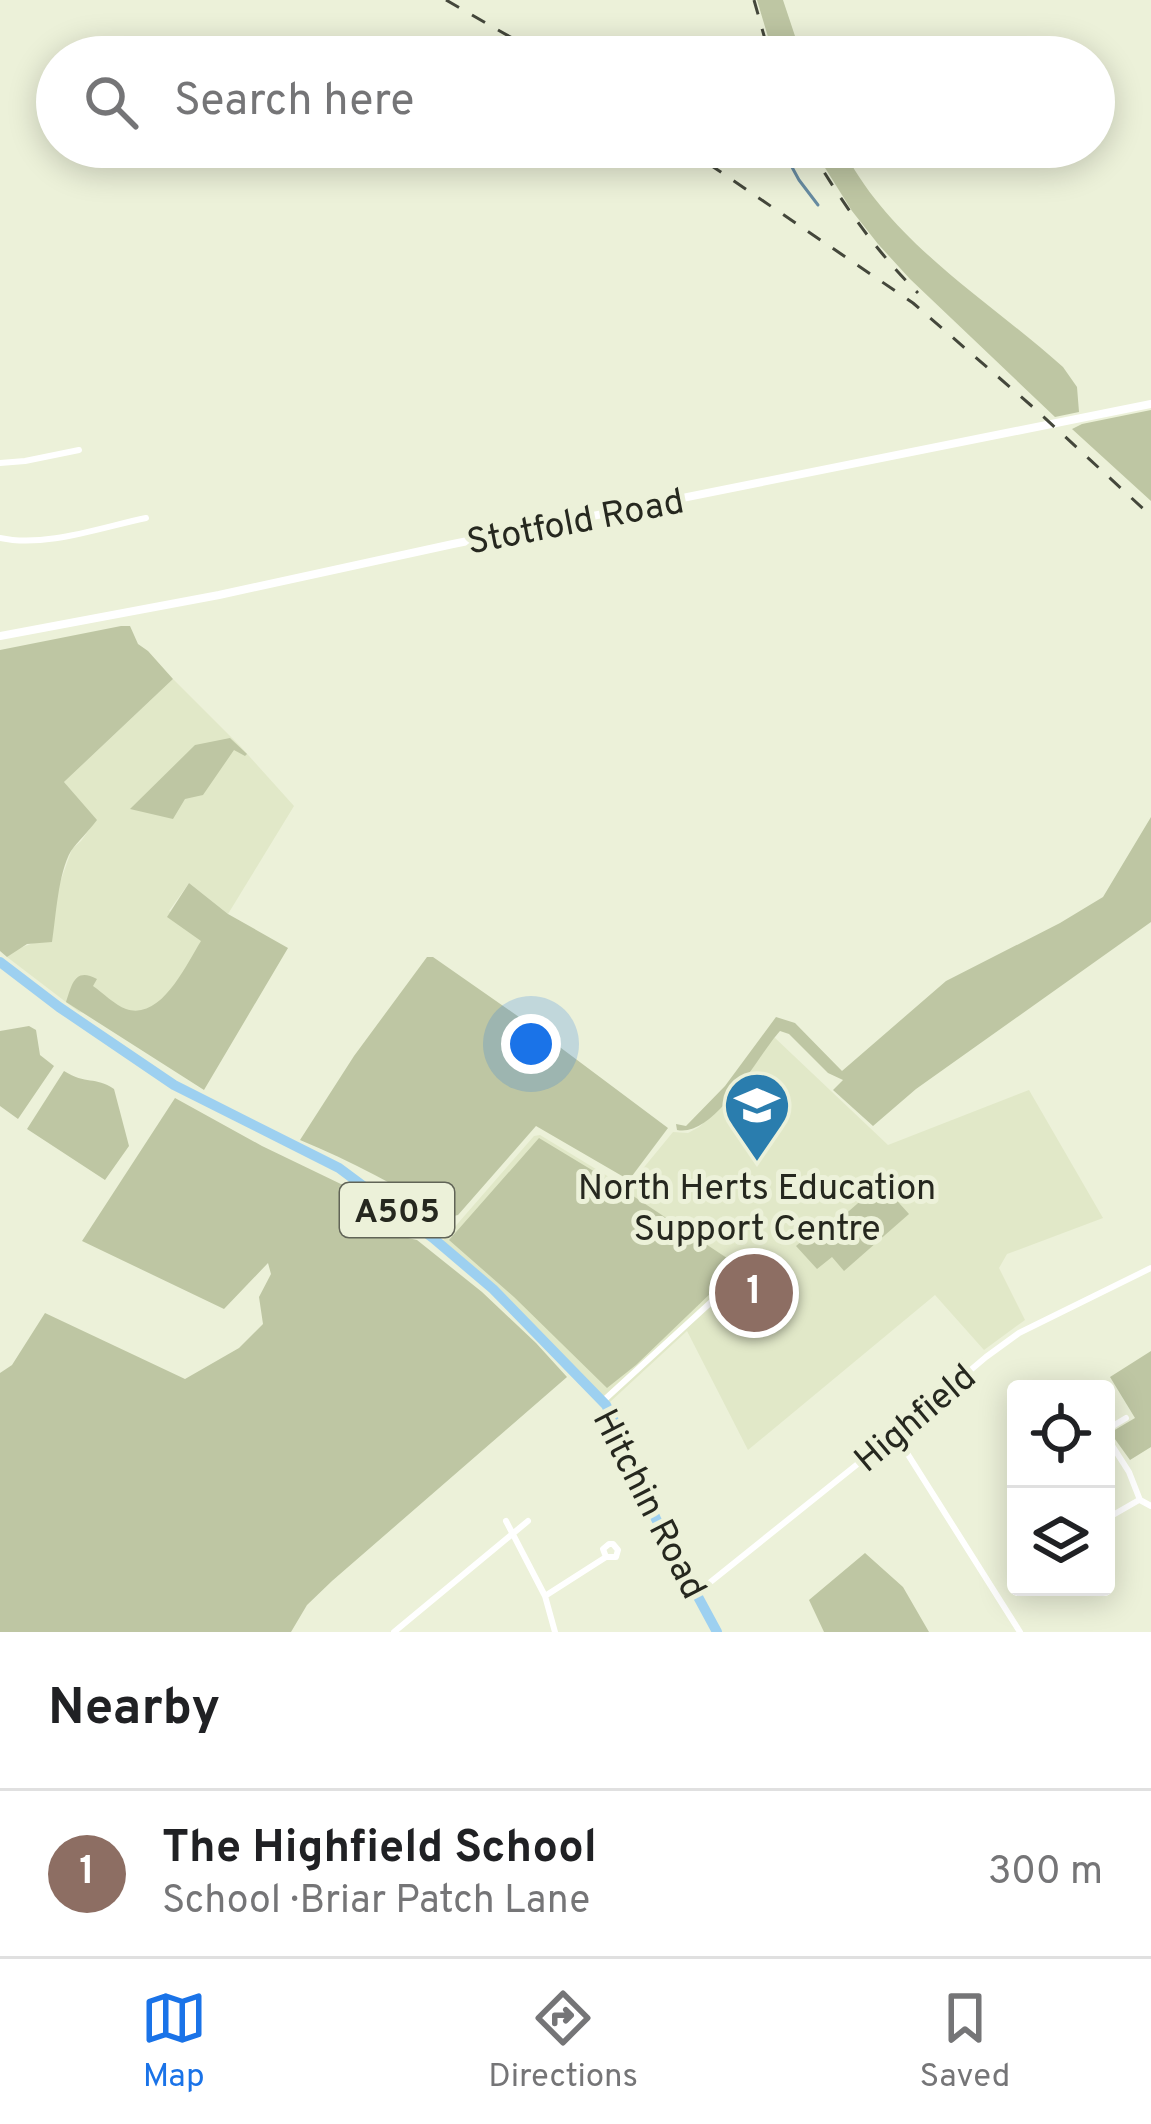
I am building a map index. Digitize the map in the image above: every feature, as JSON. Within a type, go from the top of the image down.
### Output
[{"type":"main road","name":"Hitchin Road","points":[[0,962],[174,1085],[339,1168],[378,1194],[493,1289],[603,1401],[625,1441],[656,1519],[717,1632]]},
{"type":"street","name":"Stotfold Road","points":[[0,636],[219,596],[453,544],[1151,404]]},
{"type":"street","points":[[0,463],[79,450]]},
{"type":"street","points":[[0,538],[36,541],[146,518]]},
{"type":"street","name":"Highfield","points":[[695,1594],[1019,1333],[1151,1268]]},
{"type":"street","points":[[603,1401],[745,1271]]},
{"type":"street","points":[[1115,1426],[1126,1418]]},
{"type":"street","points":[[895,1434],[1020,1632]]},
{"type":"street","points":[[1115,1448],[1140,1500],[1151,1507]]},
{"type":"street","points":[[1115,1514],[1140,1500]]},
{"type":"street","points":[[506,1521],[544,1597],[555,1632]]},
{"type":"street","points":[[399,1631],[527,1521]]},
{"type":"street","points":[[544,1597],[606,1557]]},
{"type":"shaded area","points":[[757,0],[783,0],[795,36],[768,36]]},
{"type":"shaded area","points":[[825,168],[854,168],[912,240],[1063,367],[1077,387],[1079,412],[1055,417],[910,279],[852,211]]},
{"type":"shaded area","points":[[1151,410],[1151,501],[1072,429]]},
{"type":"shaded area","points":[[130,626],[138,644],[173,679],[64,782],[97,820],[67,860],[52,942],[27,944],[7,957],[0,951],[0,650]]},
{"type":"shaded area","points":[[173,679],[294,806],[228,914],[189,883],[169,911],[209,940],[151,1023],[79,1012],[7,957],[39,941],[72,849],[96,820],[64,782]]},
{"type":"shaded area","points":[[230,738],[247,754],[234,750],[203,795],[185,799],[173,819],[130,809],[195,745]]},
{"type":"shaded area","points":[[1151,817],[1151,922],[916,1089],[873,1126],[833,1090],[843,1080],[828,1073],[789,1034],[780,1031],[720,1109],[691,1129],[677,1130],[676,1124],[686,1126],[725,1086],[776,1017],[795,1023],[842,1071],[946,981],[1103,897]]},
{"type":"shaded area","points":[[189,883],[228,914],[288,948],[204,1090],[66,1002],[76,979],[84,975],[97,979],[93,986],[126,1009],[139,1011],[161,999],[201,941],[167,917]]},
{"type":"shaded area","points":[[427,957],[529,1024],[668,1128],[629,1180],[536,1126],[458,1215],[445,1218],[375,1175],[300,1140]]},
{"type":"shaded area","points":[[29,1026],[36,1030],[40,1055],[54,1066],[18,1119],[0,1106],[0,1031]]},
{"type":"shaded area","points":[[774,1037],[888,1145],[1029,1090],[1103,1218],[1007,1254],[999,1268],[1025,1320],[984,1350],[935,1295],[748,1450],[687,1331],[610,1402],[439,1245],[534,1136],[540,1135],[627,1188],[673,1132],[688,1133],[699,1127],[736,1091]]},
{"type":"shaded area","points":[[64,1071],[114,1089],[129,1146],[105,1180],[27,1129]]},
{"type":"shaded area","points":[[175,1098],[345,1186],[399,1236],[417,1240],[482,1292],[567,1377],[332,1581],[307,1605],[291,1632],[0,1632],[0,1373],[12,1365],[45,1313],[185,1379],[239,1348],[263,1324],[259,1297],[271,1274],[268,1263],[224,1309],[82,1241]]},
{"type":"shaded area","points":[[539,1138],[739,1266],[607,1388],[449,1240]]},
{"type":"shaded area","points":[[881,1183],[909,1214],[844,1271],[832,1257],[817,1269],[796,1246],[811,1233],[817,1239]]},
{"type":"shaded area","points":[[1151,1351],[1151,1447],[1130,1460],[1115,1439],[1115,1430],[1135,1418],[1110,1377]]},
{"type":"shaded area","points":[[865,1553],[903,1587],[929,1632],[824,1632],[809,1600]]},
{"type":"waterway","points":[[792,168],[818,205]]},
{"type":"railway","points":[[446,0],[509,36]]},
{"type":"railway","points":[[754,0],[764,36]]},
{"type":"railway","points":[[715,168],[913,303],[1151,516]]},
{"type":"railway","points":[[822,168],[859,223],[918,293]]},
{"type":"place","name":"North Herts Education Support Centre","points":[[757,1164]]},
{"type":"place","name":"The Highfield School","points":[[754,1293]]}]
